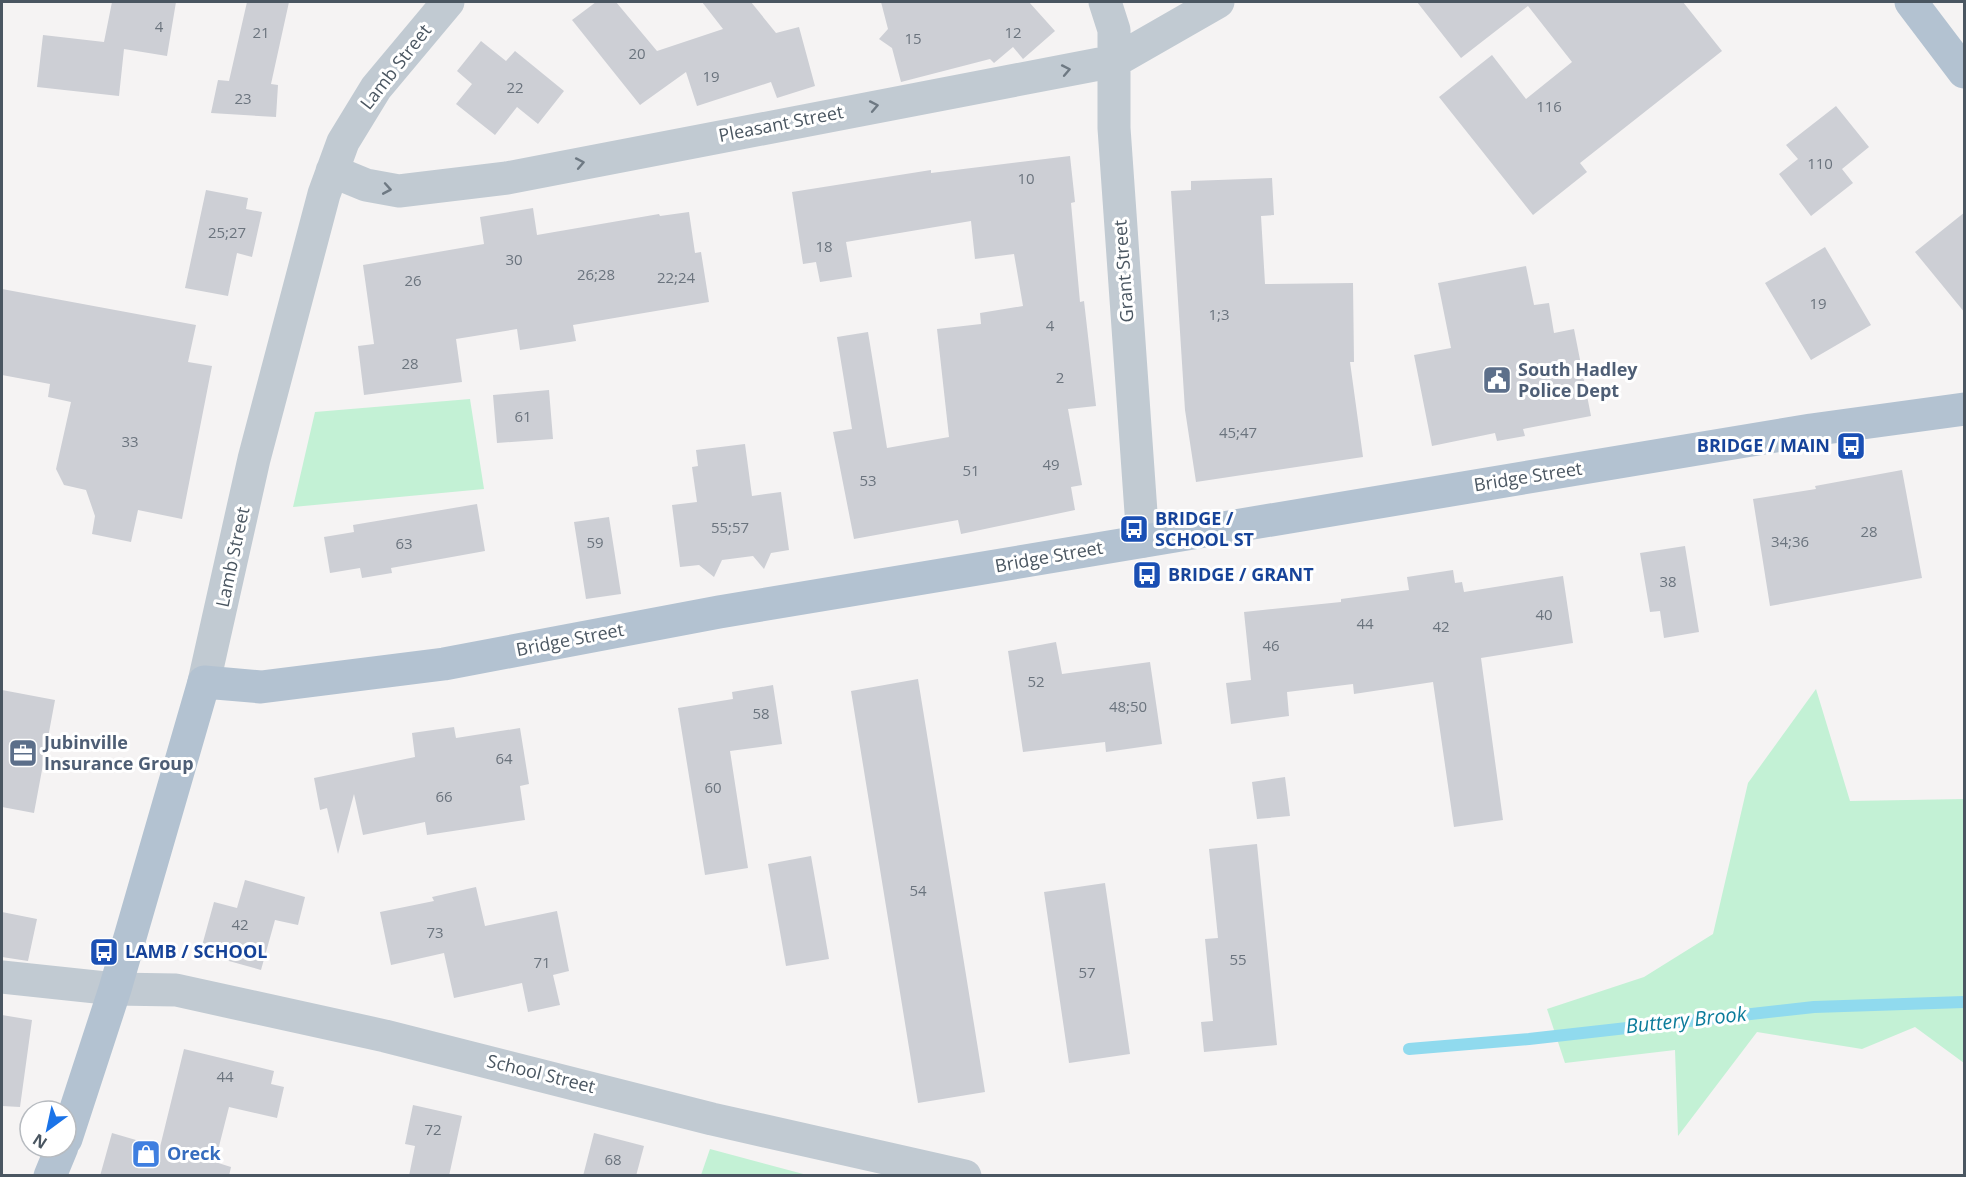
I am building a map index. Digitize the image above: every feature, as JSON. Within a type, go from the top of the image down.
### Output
[{"type":"main road","points":[[1911,2],[1965,72]]},
{"type":"main road","name":"Bridge Street","points":[[204,682],[261,687],[444,663],[718,612],[1143,541],[1811,430],[1965,409]]},
{"type":"main road","name":"Lamb Street","points":[[78,1103],[116,989],[204,682]]},
{"type":"main road","points":[[50,1176],[57,1159]]},
{"type":"street","name":"Lamb Street","points":[[204,682],[260,437],[332,171],[343,142],[376,88],[448,2]]},
{"type":"street","name":"Grant Street","points":[[1105,2],[1114,30],[1114,128],[1143,541]]},
{"type":"street","name":"Pleasant Street","points":[[332,171],[366,185],[399,191],[507,178],[1115,61],[1218,2]]},
{"type":"street","name":"School Street","points":[[2,977],[116,989],[176,990],[374,1033],[712,1119],[965,1176]]},
{"type":"green space","points":[[470,399],[484,489],[293,507],[315,412]]},
{"type":"green space","points":[[1816,689],[1850,801],[1964,799],[1964,1063],[1915,1027],[1862,1049],[1757,1032],[1678,1136],[1675,1050],[1565,1063],[1547,1009],[1644,977],[1713,934],[1748,783]]},
{"type":"green space","points":[[710,1149],[807,1175],[701,1175]]},
{"type":"building","points":[[112,2],[176,2],[167,56],[124,49],[119,96],[37,87],[43,35],[104,42]]},
{"type":"building","points":[[247,2],[289,2],[271,84],[278,85],[276,117],[211,113],[218,80],[229,81]]},
{"type":"building","points":[[596,2],[616,2],[657,51],[723,29],[702,2],[751,2],[776,33],[799,27],[815,86],[777,98],[771,82],[697,106],[686,72],[640,105],[572,20]]},
{"type":"building","points":[[881,2],[1029,2],[1055,31],[1023,59],[1013,47],[994,63],[990,59],[901,82],[892,48],[879,39],[888,29]]},
{"type":"building","points":[[1417,2],[1683,2],[1722,51],[1580,163],[1587,172],[1533,215],[1439,97],[1492,55],[1526,99],[1572,62],[1528,6],[1461,58]]},
{"type":"building","points":[[481,41],[506,61],[515,51],[564,91],[538,124],[517,107],[495,135],[456,104],[472,84],[457,71]]},
{"type":"building","points":[[1836,106],[1869,147],[1842,169],[1853,183],[1811,216],[1779,174],[1798,159],[1786,145]]},
{"type":"building","points":[[1070,156],[1075,202],[1071,203],[1080,302],[1084,301],[1096,406],[1068,409],[1082,485],[1071,487],[1075,510],[961,534],[958,520],[854,539],[833,432],[852,429],[837,337],[868,332],[887,448],[949,437],[937,329],[981,324],[980,313],[1023,306],[1014,254],[975,259],[971,221],[846,242],[852,277],[820,282],[816,262],[803,264],[792,192],[931,170],[931,173]]},
{"type":"building","points":[[1272,178],[1274,215],[1261,216],[1265,284],[1353,283],[1354,362],[1350,362],[1363,457],[1196,482],[1185,410],[1171,191],[1191,190],[1191,181]]},
{"type":"building","points":[[206,190],[248,198],[246,209],[262,212],[252,257],[237,253],[228,296],[185,288]]},
{"type":"building","points":[[533,208],[537,235],[659,214],[660,216],[689,212],[695,253],[701,252],[709,302],[573,325],[576,341],[520,350],[517,329],[456,339],[462,382],[364,395],[358,346],[374,344],[363,265],[484,244],[480,217]]},
{"type":"building","points":[[1965,212],[1965,313],[1915,252]]},
{"type":"building","points":[[1825,247],[1871,325],[1811,360],[1765,283]]},
{"type":"building","points":[[1526,266],[1534,305],[1549,303],[1554,333],[1574,329],[1591,416],[1523,429],[1525,436],[1497,441],[1495,433],[1432,446],[1414,355],[1451,348],[1438,283]]},
{"type":"building","points":[[2,289],[196,325],[188,362],[212,366],[182,519],[138,510],[131,542],[92,534],[95,516],[86,490],[64,485],[56,469],[71,402],[48,397],[50,384],[2,375]]},
{"type":"building","points":[[549,390],[553,439],[497,443],[493,395]]},
{"type":"building","points":[[745,444],[752,496],[781,492],[789,550],[771,553],[764,569],[753,556],[722,560],[714,577],[699,565],[680,567],[672,505],[697,502],[692,467],[698,466],[696,450]]},
{"type":"building","points":[[1902,470],[1922,578],[1770,606],[1753,499],[1816,489],[1815,486]]},
{"type":"building","points":[[477,504],[485,551],[391,568],[392,573],[362,578],[360,568],[330,573],[324,537],[354,532],[353,525]]},
{"type":"building","points":[[609,517],[621,594],[586,599],[574,522]]},
{"type":"building","points":[[1685,546],[1699,632],[1664,638],[1660,611],[1650,612],[1640,553]]},
{"type":"building","points":[[1453,570],[1455,583],[1462,582],[1464,592],[1563,576],[1573,643],[1481,658],[1503,820],[1454,827],[1433,682],[1354,694],[1353,684],[1287,692],[1289,716],[1231,724],[1226,683],[1251,680],[1244,612],[1341,602],[1341,599],[1409,590],[1407,577]]},
{"type":"building","points":[[1056,642],[1062,674],[1150,662],[1162,744],[1106,752],[1105,742],[1023,752],[1008,651]]},
{"type":"building","points":[[918,679],[985,1092],[918,1103],[851,691]]},
{"type":"building","points":[[773,685],[782,744],[730,751],[748,868],[705,875],[678,708],[733,699],[732,692]]},
{"type":"building","name":"Jubinville Insurance Group","points":[[2,690],[55,700],[34,813],[2,807]]},
{"type":"building","points":[[454,727],[456,738],[520,728],[529,784],[520,786],[525,820],[427,835],[425,822],[363,835],[354,794],[338,854],[327,808],[320,810],[314,778],[415,757],[412,733]]},
{"type":"building","points":[[1285,777],[1290,816],[1257,819],[1252,782]]},
{"type":"building","points":[[1257,844],[1277,1045],[1204,1052],[1201,1022],[1213,1021],[1205,939],[1218,938],[1209,849]]},
{"type":"building","points":[[811,856],[829,959],[786,966],[768,864]]},
{"type":"building","points":[[245,880],[305,897],[298,925],[275,920],[261,970],[200,953],[214,902],[237,908]]},
{"type":"building","points":[[1105,883],[1130,1054],[1069,1063],[1044,892]]},
{"type":"building","points":[[476,887],[485,926],[557,911],[569,971],[553,975],[560,1005],[528,1012],[522,983],[454,998],[444,953],[391,965],[380,912],[434,901],[432,897]]},
{"type":"building","points":[[2,912],[37,919],[28,961],[2,957]]},
{"type":"building","points":[[2,1015],[32,1020],[21,1099],[18,1099],[18,1107],[2,1106]]},
{"type":"building","points":[[184,1049],[274,1071],[271,1084],[284,1087],[277,1118],[229,1107],[215,1162],[231,1167],[229,1176],[100,1176],[112,1133],[160,1147]]},
{"type":"building","points":[[413,1105],[462,1116],[449,1176],[409,1176],[415,1146],[405,1144]]},
{"type":"building","points":[[594,1133],[644,1146],[636,1176],[583,1176]]},
{"type":"waterway","name":"Buttery Brook","points":[[1409,1049],[1529,1039],[1814,1007],[1964,1002]]},
{"type":"place","name":"South Hadley Police Dept","points":[[1497,380]]},
{"type":"place","name":"BRIDGE / MAIN","points":[[1851,446]]},
{"type":"place","name":"BRIDGE / SCHOOL ST","points":[[1134,529]]},
{"type":"place","name":"BRIDGE / GRANT","points":[[1147,575]]},
{"type":"place","name":"Jubinville Insurance Group","points":[[23,753]]},
{"type":"place","name":"LAMB / SCHOOL","points":[[104,952]]},
{"type":"place","name":"Oreck","points":[[146,1154]]}]
